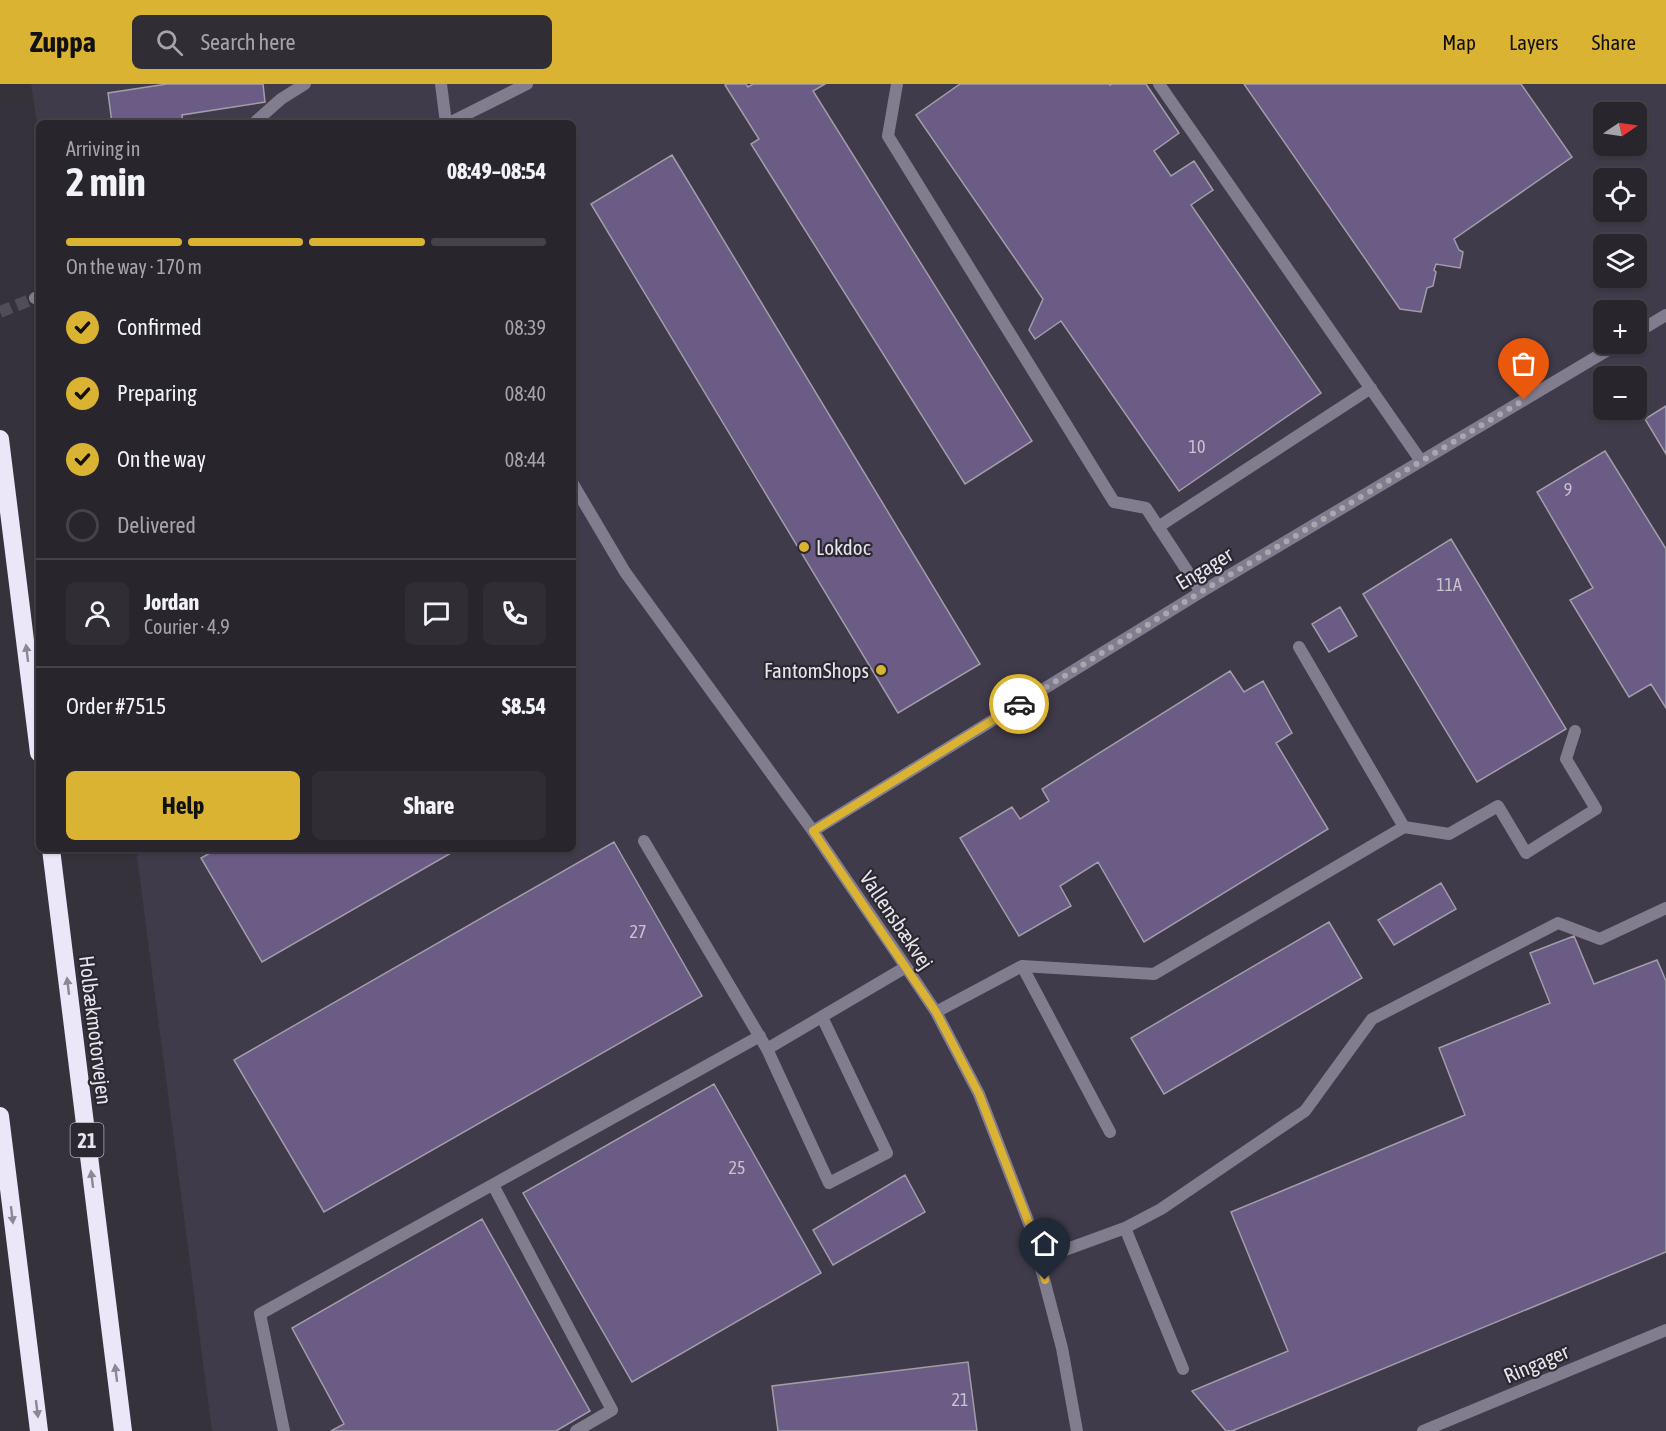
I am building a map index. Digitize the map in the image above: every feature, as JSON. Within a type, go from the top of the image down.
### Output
[{"type":"highway","points":[[0,439],[36,729]]},
{"type":"highway","name":"Holbækmotorvejen","points":[[51,852],[123,1431]]},
{"type":"highway","points":[[0,1116],[39,1431]]},
{"type":"street","points":[[257,120],[281,99],[304,84]]},
{"type":"street","points":[[441,84],[447,120]]},
{"type":"street","points":[[454,120],[527,84]]},
{"type":"street","points":[[897,84],[888,136],[1114,502],[1146,508],[1201,592]]},
{"type":"street","points":[[1159,84],[1421,461]]},
{"type":"street","points":[[1647,326],[1666,315]]},
{"type":"street","name":"Engager","points":[[813,831],[1201,592],[1601,354]]},
{"type":"street","points":[[1158,527],[1371,388]]},
{"type":"street","name":"Vallensbækvej","points":[[576,489],[624,572],[813,831],[936,1012],[979,1094],[1030,1226],[1062,1348],[1077,1431]]},
{"type":"street","points":[[1299,647],[1404,827]]},
{"type":"street","points":[[936,1012],[1022,966],[1154,974],[1404,827],[1449,834],[1498,806],[1526,853],[1596,809],[1566,759],[1575,731]]},
{"type":"street","points":[[644,842],[760,1036],[829,1183],[887,1153],[822,1017]]},
{"type":"street","points":[[1040,1259],[1125,1228],[1161,1209],[1305,1111],[1372,1019],[1558,923],[1600,939],[1666,908]]},
{"type":"street","points":[[1022,966],[1110,1132]]},
{"type":"street","points":[[767,1049],[906,967]]},
{"type":"street","points":[[285,1431],[260,1314],[760,1036]]},
{"type":"street","points":[[493,1185],[612,1410],[576,1431]]},
{"type":"street","points":[[1125,1228],[1183,1370]]},
{"type":"street","name":"Ringager","points":[[1423,1431],[1665,1332]]},
{"type":"shaded area","points":[[31,84],[1666,84],[1666,1431],[212,1431],[136,852],[576,852],[576,120],[37,120]]},
{"type":"building","points":[[167,84],[263,84],[265,102],[182,115],[183,120],[112,120],[108,93]]},
{"type":"building","points":[[746,84],[748,87],[753,84],[825,84],[813,91],[1032,441],[965,484],[751,144],[759,139],[725,85]]},
{"type":"building","points":[[960,84],[1146,84],[1179,133],[1154,151],[1171,176],[1194,161],[1213,190],[1191,205],[1321,393],[1179,491],[1061,321],[1035,339],[1029,330],[1043,299],[916,115]]},
{"type":"building","points":[[1244,84],[1521,84],[1572,157],[1454,239],[1459,250],[1463,252],[1460,268],[1436,264],[1433,286],[1427,288],[1421,312],[1400,309]]},
{"type":"building","points":[[672,155],[980,664],[898,713],[591,204]]},
{"type":"building","points":[[1666,406],[1666,454],[1646,420]]},
{"type":"building","points":[[1605,451],[1666,549],[1666,708],[1651,684],[1629,697],[1570,600],[1593,588],[1537,492]]},
{"type":"building","points":[[1451,539],[1566,729],[1477,782],[1363,594]]},
{"type":"building","points":[[1340,607],[1357,636],[1329,652],[1312,624]]},
{"type":"building","points":[[1230,671],[1244,692],[1263,681],[1292,733],[1276,743],[1328,829],[1144,942],[1098,862],[1060,886],[1071,906],[1019,936],[960,838],[1012,807],[1020,819],[1049,801],[1042,789]]},
{"type":"building","points":[[614,842],[702,996],[324,1212],[234,1060]]},
{"type":"building","points":[[212,852],[453,852],[262,962],[201,858]]},
{"type":"building","points":[[1441,883],[1456,909],[1394,945],[1378,920]]},
{"type":"building","points":[[1329,922],[1362,978],[1164,1094],[1131,1038]]},
{"type":"building","points":[[1574,936],[1594,984],[1657,960],[1666,981],[1666,1252],[1232,1431],[1226,1431],[1192,1391],[1288,1351],[1231,1212],[1465,1115],[1439,1048],[1550,1003],[1530,953]]},
{"type":"building","points":[[714,1084],[821,1273],[632,1382],[523,1193]]},
{"type":"building","points":[[905,1175],[925,1212],[833,1265],[813,1230]]},
{"type":"building","points":[[482,1219],[590,1411],[556,1431],[331,1431],[344,1424],[292,1328]]},
{"type":"building","points":[[968,1362],[977,1431],[778,1431],[772,1386]]},
{"type":"tunnel","points":[[0,312],[35,298]]},
{"type":"way so far","points":[[1019,704],[1201,592],[1524,400]]},
{"type":"place","name":"Lokdoc","points":[[804,547]]},
{"type":"place","name":"FantomShops","points":[[881,670]]},
{"type":"route","points":[[1019,704],[813,831],[936,1012],[979,1094],[1030,1226],[1045,1280]]}]
